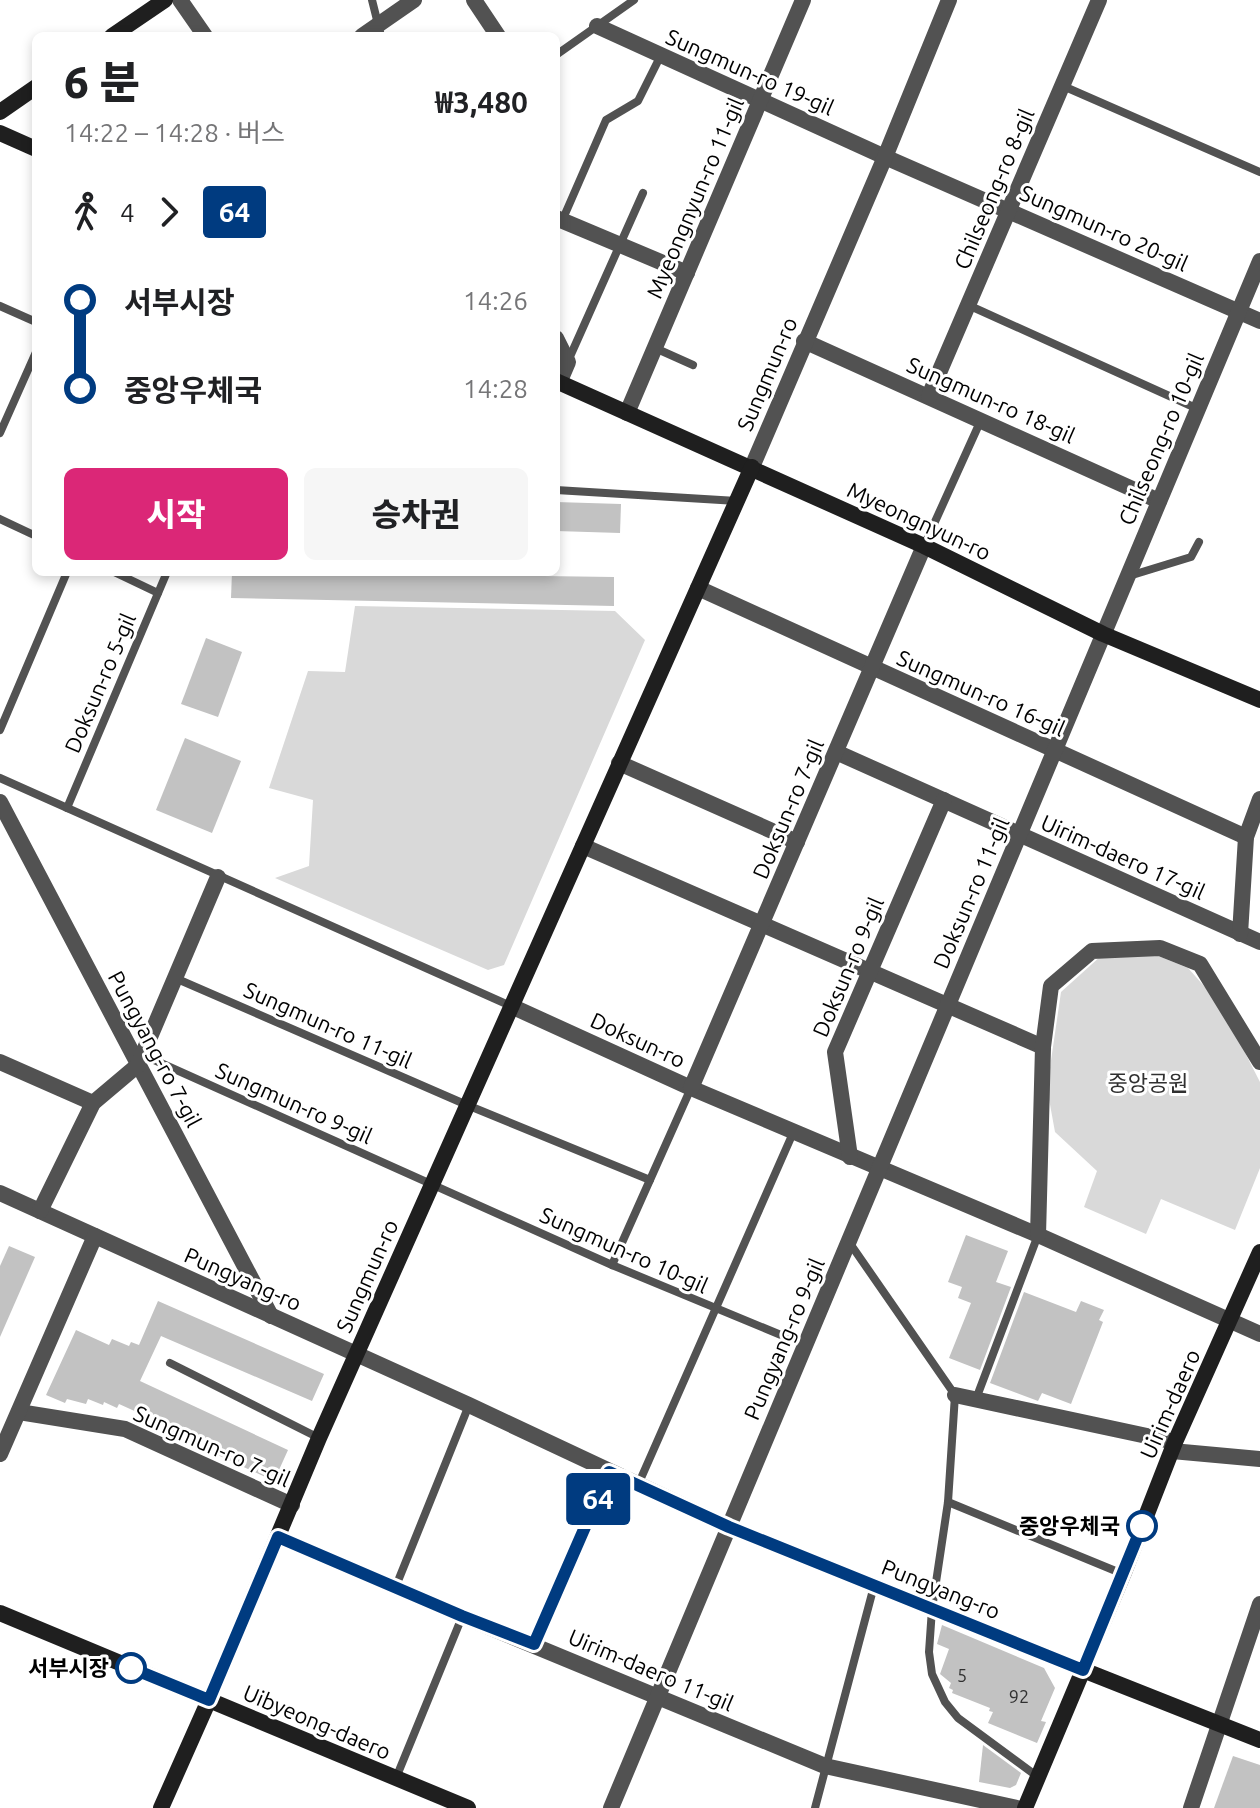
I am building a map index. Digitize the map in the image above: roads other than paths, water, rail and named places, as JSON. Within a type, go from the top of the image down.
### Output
[{"type":"street","points":[[118,32],[165,0]]},
{"type":"street","points":[[180,0],[202,32]]},
{"type":"street","points":[[379,31],[414,0]]},
{"type":"street","points":[[474,0],[495,32]]},
{"type":"street","name":"Myeongnyun-ro 11-gil","points":[[627,413],[803,0]]},
{"type":"street","name":"Sungmun-ro","points":[[161,1808],[319,1438],[752,467],[949,0]]},
{"type":"street","name":"Chilseong-ro 8-gil","points":[[929,396],[1099,0]]},
{"type":"street","name":"Sungmun-ro 19-gil","points":[[597,26],[885,157]]},
{"type":"street","points":[[0,112],[32,90]]},
{"type":"street","points":[[0,133],[32,147]]},
{"type":"street","name":"Sungmun-ro 20-gil","points":[[885,157],[1260,321]]},
{"type":"street","points":[[560,219],[687,273]]},
{"type":"street","name":"Chilseong-ro 10-gil","points":[[1103,634],[1260,261]]},
{"type":"street","name":"Sungmun-ro 18-gil","points":[[804,341],[1159,501]]},
{"type":"street","points":[[560,346],[568,362]]},
{"type":"street","name":"Myeongnyun-ro","points":[[560,377],[568,362]]},
{"type":"street","name":"Myeongnyun-ro","points":[[560,383],[924,546],[1103,634],[1260,700]]},
{"type":"street","name":"Doksun-ro 7-gil","points":[[691,1088],[924,546]]},
{"type":"street","name":"Sungmun-ro 16-gil","points":[[698,588],[1246,837]]},
{"type":"street","name":"Doksun-ro 11-gil","points":[[879,1168],[1103,634]]},
{"type":"street","name":"Uirim-daero 17-gil","points":[[836,752],[1260,942]]},
{"type":"street","points":[[619,763],[797,842]]},
{"type":"street","points":[[1240,934],[1246,837],[1260,799]]},
{"type":"street","name":"Doksun-ro 9-gil","points":[[850,1157],[835,1052],[944,800]]},
{"type":"street","name":"Pungyang-ro 7-gil","points":[[0,802],[140,1060],[271,1316]]},
{"type":"street","points":[[583,846],[1043,1047]]},
{"type":"street","points":[[40,1211],[93,1103],[140,1060],[218,877]]},
{"type":"street","points":[[1038,1235],[1043,1047],[1051,986],[1092,951],[1160,948],[1200,964],[1260,1062]]},
{"type":"street","name":"Doksun-ro","points":[[511,1006],[793,1133],[1038,1235],[1260,1334]]},
{"type":"street","points":[[0,1062],[93,1103]]},
{"type":"street","name":"Pungyang-ro 9-gil","points":[[611,1808],[879,1168]]},
{"type":"street","name":"Pungyang-ro","points":[[0,1193],[469,1405],[729,1527],[1260,1740]]},
{"type":"street","points":[[0,1454],[95,1236]]},
{"type":"street","name":"Uirim-daero","points":[[1025,1808],[1123,1575],[1173,1446],[1260,1252]]},
{"type":"street","points":[[955,1395],[1173,1446],[1260,1459]]},
{"type":"street","name":"Sungmun-ro 7-gil","points":[[19,1412],[125,1429],[292,1505]]},
{"type":"street","name":"Uirim-daero 11-gil","points":[[278,1537],[825,1766],[1017,1808]]},
{"type":"street","points":[[1191,1808],[1260,1604]]},
{"type":"street","name":"Uibyeong-daero","points":[[0,1613],[468,1808]]},
{"type":"lane","points":[[372,0],[379,31]]},
{"type":"lane","points":[[560,52],[634,0]]},
{"type":"lane","points":[[560,217],[606,120],[638,101],[661,55]]},
{"type":"lane","points":[[1062,86],[1260,172]]},
{"type":"lane","points":[[568,362],[643,193]]},
{"type":"lane","points":[[968,305],[1198,409]]},
{"type":"lane","points":[[0,306],[32,320]]},
{"type":"lane","points":[[655,348],[693,365]]},
{"type":"lane","points":[[0,433],[32,361]]},
{"type":"lane","points":[[924,546],[981,419]]},
{"type":"lane","points":[[560,490],[737,501]]},
{"type":"lane","points":[[0,519],[32,534]]},
{"type":"lane","points":[[1128,576],[1191,557],[1199,542]]},
{"type":"lane","points":[[0,730],[65,576]]},
{"type":"lane","points":[[122,576],[158,593]]},
{"type":"lane","name":"Doksun-ro 5-gil","points":[[67,808],[165,576]]},
{"type":"lane","name":"Doksun-ro","points":[[0,778],[511,1006]]},
{"type":"lane","name":"Sungmun-ro 11-gil","points":[[175,978],[467,1105],[650,1180]]},
{"type":"lane","name":"Sungmun-ro 9-gil","points":[[140,1060],[431,1185]]},
{"type":"lane","points":[[612,1265],[691,1088]]},
{"type":"lane","points":[[638,1485],[793,1133]]},
{"type":"lane","name":"Sungmun-ro 10-gil","points":[[431,1185],[805,1345]]},
{"type":"lane","points":[[976,1399],[1038,1235]]},
{"type":"lane","points":[[849,1242],[955,1395],[948,1502],[932,1609],[929,1661],[945,1702],[966,1725],[1038,1777]]},
{"type":"lane","points":[[170,1363],[319,1438]]},
{"type":"lane","points":[[396,1586],[469,1405]]},
{"type":"lane","points":[[534,1644],[609,1472]]},
{"type":"lane","points":[[948,1502],[1123,1575]]},
{"type":"lane","points":[[815,1808],[874,1586]]},
{"type":"lane","name":"Uibyeong-daero","points":[[396,1778],[462,1616]]},
{"type":"place","name":"중앙우체국","points":[[1142,1526]]},
{"type":"place","name":"서부시장","points":[[131,1668]]},
{"type":"park label","name":"중앙공원","points":[[1148,1083]]}]
